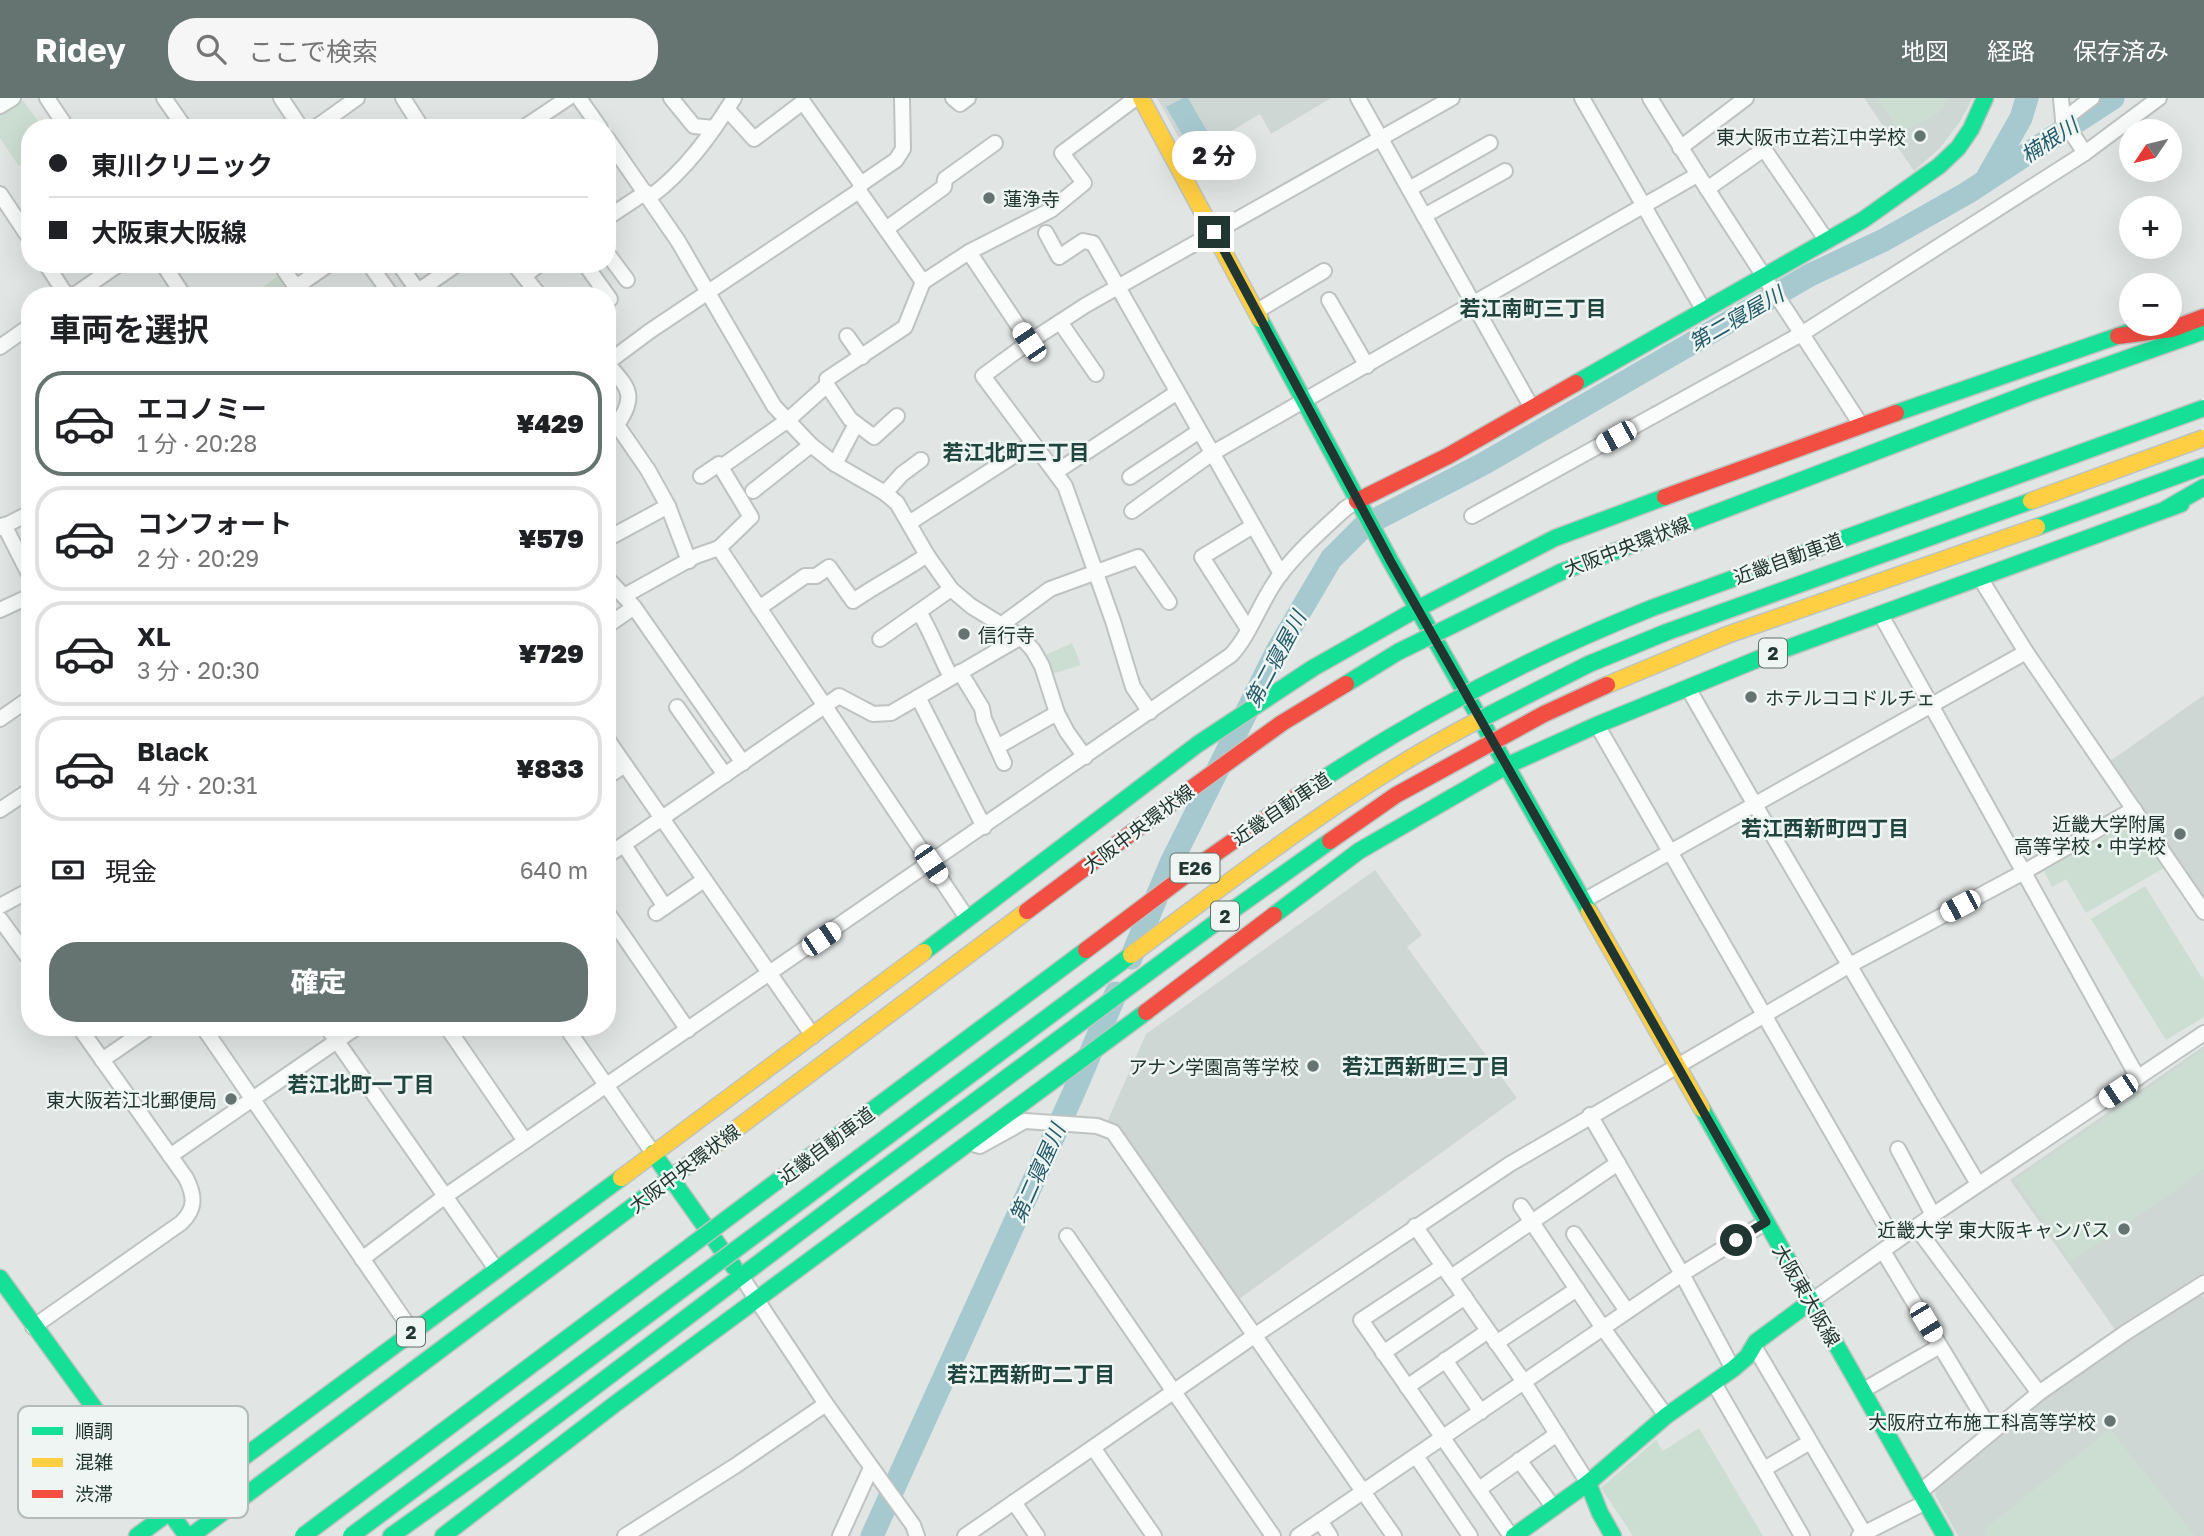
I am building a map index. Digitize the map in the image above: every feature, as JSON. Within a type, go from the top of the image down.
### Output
[{"type":"main road","name":"大阪東大阪線","points":[[1138,98],[1257,310],[1417,609],[1945,1536]]},
{"type":"main road","points":[[1359,504],[1863,220],[1939,166],[1964,139],[1985,98]]},
{"type":"main road","points":[[2182,312],[2204,304]]},
{"type":"main road","points":[[2118,336],[2172,329],[2204,317]]},
{"type":"main road","name":"大阪中央環状線","points":[[248,1492],[1177,799],[1282,723],[1398,652],[1561,572],[1778,487],[2204,331]]},
{"type":"main road","name":"2","points":[[248,1455],[813,1036],[1198,744],[1312,668],[1417,609],[1555,538],[1861,425],[2118,336]]},
{"type":"main road","name":"近畿自動車道","points":[[303,1536],[1199,865],[1278,809],[1425,715],[1551,650],[1652,608],[2204,408]]},
{"type":"main road","name":"近畿自動車道","points":[[351,1536],[1216,890],[1371,782],[1443,739],[1589,664],[1667,632],[2204,438]]},
{"type":"main road","name":"2","points":[[391,1536],[1230,912],[1396,795],[1544,714],[1727,635],[2204,466]]},
{"type":"main road","points":[[2166,509],[2204,488]]},
{"type":"main road","name":"2","points":[[443,1536],[683,1353],[1359,851],[1506,766],[1597,725],[1763,657],[2204,496]]},
{"type":"main road","points":[[1763,657],[2001,540]]},
{"type":"main road","points":[[779,1097],[829,1043],[952,930]]},
{"type":"main road","points":[[653,1153],[741,1276]]},
{"type":"main road","points":[[0,1279],[92,1406]]},
{"type":"main road","points":[[1513,1536],[1588,1483],[1666,1416],[1733,1369],[1747,1357],[1756,1342],[1811,1302]]},
{"type":"main road","points":[[248,1455],[403,1367],[492,1312]]},
{"type":"main road","points":[[506,1453],[683,1353]]},
{"type":"main road","points":[[1588,1483],[1600,1513],[1614,1536]]},
{"type":"main road","name":"2","points":[[137,1536],[161,1518]]},
{"type":"main road","points":[[175,1518],[189,1536]]},
{"type":"main road","name":"大阪中央環状線","points":[[189,1536],[213,1518]]},
{"type":"street","points":[[0,106],[13,98]]},
{"type":"street","points":[[47,98],[61,119]]},
{"type":"street","points":[[164,98],[179,119]]},
{"type":"street","points":[[281,98],[295,119]]},
{"type":"street","points":[[328,119],[357,98]]},
{"type":"street","points":[[403,98],[416,119]]},
{"type":"street","points":[[536,119],[568,98]]},
{"type":"street","points":[[579,98],[594,119]]},
{"type":"street","points":[[671,98],[694,126],[714,128]]},
{"type":"street","points":[[616,357],[896,160],[903,149],[902,98]]},
{"type":"street","points":[[953,98],[960,104],[968,98]]},
{"type":"street","points":[[897,416],[874,437],[850,419],[827,385],[827,379],[905,327],[923,282],[969,251],[1051,211],[1084,183],[1062,153],[1138,98]]},
{"type":"street","points":[[1358,98],[1532,408]]},
{"type":"street","points":[[1150,712],[1133,687],[1065,486],[983,376],[1029,342],[1118,286],[1452,98]]},
{"type":"street","points":[[1582,98],[1704,311]]},
{"type":"street","points":[[1650,98],[1697,175],[1861,425]]},
{"type":"street","points":[[1680,148],[1746,98]]},
{"type":"street","points":[[2061,98],[2063,120],[2085,153]]},
{"type":"street","points":[[2063,120],[2092,98]]},
{"type":"street","points":[[1472,516],[1803,333],[2085,153],[2159,98]]},
{"type":"street","points":[[616,213],[673,180],[731,104],[754,139],[803,102],[923,282]]},
{"type":"street","points":[[886,229],[944,187],[944,179],[995,144]]},
{"type":"street","points":[[1409,189],[1490,144]]},
{"type":"street","points":[[1707,189],[1764,149],[1827,241]]},
{"type":"street","points":[[616,151],[648,195],[709,291],[774,406],[811,445],[835,464],[897,503],[927,555],[951,589],[971,606],[1021,637],[1033,650],[1042,666],[1067,732],[1085,757]]},
{"type":"street","points":[[1424,216],[1505,171]]},
{"type":"street","points":[[1132,511],[1211,454],[1697,175]]},
{"type":"street","points":[[0,194],[21,226]]},
{"type":"street","points":[[1046,233],[1059,257],[1083,241],[1093,243],[1280,574]]},
{"type":"street","points":[[969,251],[1029,342]]},
{"type":"street","points":[[616,265],[627,280]]},
{"type":"street","points":[[1257,310],[1324,271]]},
{"type":"street","points":[[86,287],[105,273]]},
{"type":"street","points":[[303,287],[319,273]]},
{"type":"street","points":[[425,287],[444,273]]},
{"type":"street","points":[[522,273],[533,287]]},
{"type":"street","points":[[524,276],[528,273]]},
{"type":"street","points":[[1329,300],[1367,366]]},
{"type":"street","points":[[1060,322],[1096,374]]},
{"type":"street","points":[[0,347],[21,332]]},
{"type":"street","points":[[847,336],[862,356]]},
{"type":"street","points":[[616,374],[629,396],[629,407],[616,423]]},
{"type":"street","points":[[721,467],[788,420],[827,385]]},
{"type":"street","points":[[1056,472],[1176,393]]},
{"type":"street","points":[[835,464],[856,424]]},
{"type":"street","points":[[1130,477],[1198,432]]},
{"type":"street","points":[[616,433],[648,470],[668,506],[689,561]]},
{"type":"street","points":[[909,523],[1032,444]]},
{"type":"street","points":[[753,491],[811,445]]},
{"type":"street","points":[[885,493],[902,474],[921,460]]},
{"type":"street","points":[[624,596],[719,548],[751,517],[719,464],[701,476]]},
{"type":"street","points":[[362,1259],[444,1197],[1231,655],[1239,647],[1280,574],[1346,508],[1359,504]]},
{"type":"street","points":[[616,532],[668,506]]},
{"type":"street","points":[[21,517],[2,526],[21,560]]},
{"type":"street","points":[[1248,628],[1202,557],[1253,526]]},
{"type":"street","points":[[719,548],[968,918]]},
{"type":"street","points":[[759,608],[805,576],[816,576],[829,567],[853,601],[887,578],[894,578],[927,555]]},
{"type":"street","points":[[1001,625],[1050,589],[1138,557],[1169,602]]},
{"type":"street","points":[[1980,578],[2026,652],[2204,912]]},
{"type":"street","points":[[616,588],[634,607],[743,763]]},
{"type":"street","points":[[880,639],[951,589]]},
{"type":"street","points":[[0,610],[21,600]]},
{"type":"street","points":[[616,620],[634,607]]},
{"type":"street","points":[[919,612],[933,635],[934,644],[982,708],[1004,763]]},
{"type":"street","points":[[1881,615],[2022,873],[2138,1077]]},
{"type":"street","points":[[616,850],[839,696],[873,714],[891,713],[1021,637]]},
{"type":"street","points":[[1583,901],[2026,652]]},
{"type":"street","points":[[1688,688],[1978,1184]]},
{"type":"street","points":[[918,697],[984,827]]},
{"type":"street","points":[[0,719],[21,704]]},
{"type":"street","points":[[677,707],[725,775]]},
{"type":"street","points":[[997,747],[1058,713]]},
{"type":"street","points":[[691,727],[709,715]]},
{"type":"street","points":[[1597,725],[1766,1014],[1940,1346],[1992,1432]]},
{"type":"street","points":[[616,752],[813,1036]]},
{"type":"street","points":[[616,771],[625,765]]},
{"type":"street","points":[[0,810],[21,796]]},
{"type":"street","points":[[965,1536],[1415,1226],[1510,1164],[1850,965],[2022,873],[2134,809]]},
{"type":"street","points":[[624,845],[661,910],[704,880]]},
{"type":"street","points":[[0,906],[21,895]]},
{"type":"street","points":[[0,919],[21,948]]},
{"type":"street","points":[[616,925],[688,1030]]},
{"type":"street","points":[[1811,1302],[1978,1184],[2204,1032]]},
{"type":"street","points":[[33,1327],[189,1216],[194,1204],[194,1192],[85,1036]]},
{"type":"street","points":[[102,1060],[128,1036]]},
{"type":"street","points":[[209,1036],[412,1331]]},
{"type":"street","points":[[333,1036],[496,1269]]},
{"type":"street","points":[[170,1156],[345,1036]]},
{"type":"street","points":[[453,1036],[525,1141]]},
{"type":"street","points":[[572,1036],[653,1153]]},
{"type":"street","points":[[1590,1115],[1682,1273],[1733,1369]]},
{"type":"street","points":[[968,1142],[980,1146],[1025,1121],[1085,1125],[1113,1132],[1394,1536]]},
{"type":"street","points":[[1898,1149],[1933,1215]]},
{"type":"street","points":[[1513,1536],[1361,1320],[1532,1222],[1618,1163]]},
{"type":"street","points":[[1521,1206],[1666,1416]]},
{"type":"street","points":[[1298,1536],[1682,1273],[1766,1222]]},
{"type":"street","points":[[1415,1226],[1524,1382],[1588,1483]]},
{"type":"street","points":[[1916,1227],[2039,1393]]},
{"type":"street","points":[[1574,1234],[1627,1311]]},
{"type":"street","points":[[1067,1236],[1272,1536]]},
{"type":"street","points":[[741,1276],[917,1536]]},
{"type":"street","points":[[1754,1346],[1862,1535],[1923,1497],[1992,1432],[2039,1393],[2125,1333],[2203,1286]]},
{"type":"street","points":[[1407,1387],[1445,1360],[1577,1289]]},
{"type":"street","points":[[1383,1353],[1465,1297]]},
{"type":"street","points":[[1862,1391],[1940,1346]]},
{"type":"street","points":[[1445,1360],[1480,1412]]},
{"type":"street","points":[[1714,1383],[1802,1536]]},
{"type":"street","points":[[625,1536],[826,1404]]},
{"type":"street","points":[[1479,1489],[1557,1434]]},
{"type":"street","points":[[1764,1469],[1810,1442]]},
{"type":"street","points":[[1094,1449],[1154,1536]]},
{"type":"street","points":[[1416,1456],[1470,1536]]},
{"type":"street","points":[[1520,1460],[1554,1508]]},
{"type":"street","points":[[840,1536],[873,1471]]},
{"type":"street","points":[[1014,1502],[1037,1536]]},
{"type":"street","points":[[1320,1521],[1330,1536]]},
{"type":"shaded area","points":[[1157,98],[1331,98],[1271,134],[1260,114],[1189,156]]},
{"type":"shaded area","name":"東大阪市立若江中学校","points":[[1864,98],[1973,98],[1940,148],[1914,171]]},
{"type":"shaded area","name":"近畿大学附属 高等学校・中学校","points":[[2204,695],[2204,904],[2106,764]]},
{"type":"shaded area","name":"アナン学園高等学校","points":[[1375,870],[1422,935],[1407,947],[1517,1098],[1239,1299],[1116,1128],[1107,1122],[1146,1034]]},
{"type":"shaded area","name":"近畿大学 東大阪キャンパス","points":[[2204,1046],[2204,1278],[2118,1334],[2010,1180]]},
{"type":"shaded area","name":"大阪府立布施工科高等学校","points":[[2201,1294],[2204,1298],[2204,1536],[1958,1536],[1935,1495],[1936,1487],[2081,1370],[2143,1327]]},
{"type":"green space","points":[[21,98],[36,119],[21,119],[19,166],[0,138],[0,110]]},
{"type":"green space","points":[[1877,98],[1950,98],[1938,114],[1900,133]]},
{"type":"green space","points":[[281,274],[289,287],[263,287]]},
{"type":"green space","points":[[1072,643],[1081,665],[1049,675],[1041,657]]},
{"type":"green space","points":[[2131,822],[2164,868],[2086,913],[2066,879],[2052,887],[2044,871]]},
{"type":"green space","points":[[2145,886],[2204,981],[2204,1017],[2166,1040],[2091,919]]},
{"type":"green space","name":"近畿大学 東大阪キャンパス","points":[[2204,1050],[2204,1170],[2071,1262],[2015,1180]]},
{"type":"green space","points":[[1699,1428],[1763,1536],[1633,1536],[1601,1488],[1656,1440],[1663,1451]]},
{"type":"green space","points":[[2110,1429],[2195,1536],[1984,1536],[1986,1528]]},
{"type":"water","points":[[1188,98],[1211,138],[1191,150],[1166,107]]},
{"type":"waterway","name":"第二寝屋川","points":[[1988,176],[2021,118],[2027,98]]},
{"type":"waterway","name":"第二寝屋川","points":[[1131,958],[1171,863],[1278,649],[1331,559],[1365,525],[1483,464],[1810,275],[1884,240],[1967,193],[2113,98]]},
{"type":"waterway","name":"第二寝屋川","points":[[872,1536],[1073,1094],[1116,993]]},
{"type":"traffic: fast","points":[[1576,383],[1863,220],[1939,166],[1958,148],[1971,129],[1985,98]]},
{"type":"traffic: fast","points":[[1260,319],[1391,562],[1589,911]]},
{"type":"traffic: fast","points":[[1561,572],[2032,392],[2204,331]]},
{"type":"traffic: fast","points":[[1896,413],[2119,336]]},
{"type":"traffic: fast","points":[[1299,795],[1427,716],[1515,669],[1606,627],[2204,408]]},
{"type":"traffic: fast","points":[[2037,527],[2204,466]]},
{"type":"traffic: fast","points":[[2166,509],[2204,487]]},
{"type":"traffic: fast","points":[[924,952],[1198,744],[1313,668],[1417,609],[1555,538],[1665,497]]},
{"type":"traffic: fast","points":[[1475,722],[1589,664],[1667,632],[2031,501]]},
{"type":"traffic: fast","points":[[1274,915],[1359,851],[1506,766],[1597,725],[1763,657],[2181,504]]},
{"type":"traffic: fast","points":[[1346,684],[1398,652],[1561,572]]},
{"type":"traffic: fast","points":[[866,1182],[1330,841]]},
{"type":"traffic: fast","points":[[303,1536],[1086,950]]},
{"type":"traffic: fast","points":[[351,1536],[1131,955]]},
{"type":"traffic: fast","points":[[443,1536],[615,1404],[1146,1012]]},
{"type":"traffic: fast","points":[[1702,1109],[1945,1536]]},
{"type":"traffic: fast","points":[[653,1153],[734,1267]]},
{"type":"traffic: fast","points":[[248,1493],[692,1162]]},
{"type":"traffic: fast","points":[[248,1454],[621,1178]]},
{"type":"traffic: fast","points":[[391,1536],[507,1453],[866,1182]]},
{"type":"traffic: fast","points":[[0,1278],[93,1406]]},
{"type":"traffic: fast","points":[[1514,1536],[1588,1483],[1666,1416],[1733,1369],[1747,1357],[1756,1342],[1810,1302]]},
{"type":"traffic: fast","points":[[1588,1483],[1613,1536]]},
{"type":"traffic: fast","points":[[137,1536],[161,1518]]},
{"type":"traffic: fast","points":[[174,1518],[187,1536]]},
{"type":"traffic: fast","points":[[191,1536],[215,1518]]},
{"type":"traffic: slow","points":[[1141,98],[1260,319]]},
{"type":"traffic: slow","points":[[2031,501],[2204,438]]},
{"type":"traffic: slow","points":[[1607,685],[1727,635],[2037,527]]},
{"type":"traffic: slow","points":[[1131,955],[1298,831],[1385,774],[1475,722]]},
{"type":"traffic: slow","points":[[692,1162],[1027,911]]},
{"type":"traffic: slow","points":[[1589,911],[1702,1109]]},
{"type":"traffic: slow","points":[[621,1178],[924,952]]},
{"type":"traffic: jam","points":[[2118,336],[2172,329],[2204,317]]},
{"type":"traffic: jam","points":[[1357,501],[1448,456],[1576,383]]},
{"type":"traffic: jam","points":[[1665,497],[1896,413]]},
{"type":"traffic: jam","points":[[1177,799],[1282,723],[1346,684]]},
{"type":"traffic: jam","points":[[1330,841],[1396,795],[1544,714],[1607,685]]},
{"type":"traffic: jam","points":[[1086,950],[1199,865],[1299,795]]},
{"type":"traffic: jam","points":[[1027,911],[1177,799]]},
{"type":"traffic: jam","points":[[1146,1012],[1274,915]]},
{"type":"place","name":"東大阪市立若江中学校","points":[[1920,136]]},
{"type":"place","name":"蓮浄寺","points":[[989,198]]},
{"type":"place","name":"信行寺","points":[[964,634]]},
{"type":"place","name":"ホテルココドルチェ","points":[[1751,697]]},
{"type":"place","name":"近畿大学附属 高等学校・中学校","points":[[2180,834]]},
{"type":"place","name":"アナン学園高等学校","points":[[1313,1066]]},
{"type":"place","name":"東大阪若江北郵便局","points":[[231,1099]]},
{"type":"place","name":"近畿大学 東大阪キャンパス","points":[[2124,1229]]},
{"type":"place","name":"大阪府立布施工科高等学校","points":[[2110,1421]]},
{"type":"district","name":"若江南町三丁目","points":[[1533,308]]},
{"type":"district","name":"若江北町三丁目","points":[[1016,452]]},
{"type":"district","name":"若江西新町四丁目","points":[[1825,828]]},
{"type":"district","name":"若江西新町三丁目","points":[[1426,1066]]},
{"type":"district","name":"若江北町一丁目","points":[[361,1084]]},
{"type":"district","name":"若江西新町二丁目","points":[[1031,1374]]},
{"type":"route","points":[[1214,232],[1391,562],[1766,1222],[1736,1240]]},
{"type":"water label","name":"楠根川","points":[[2049,140]]}]
